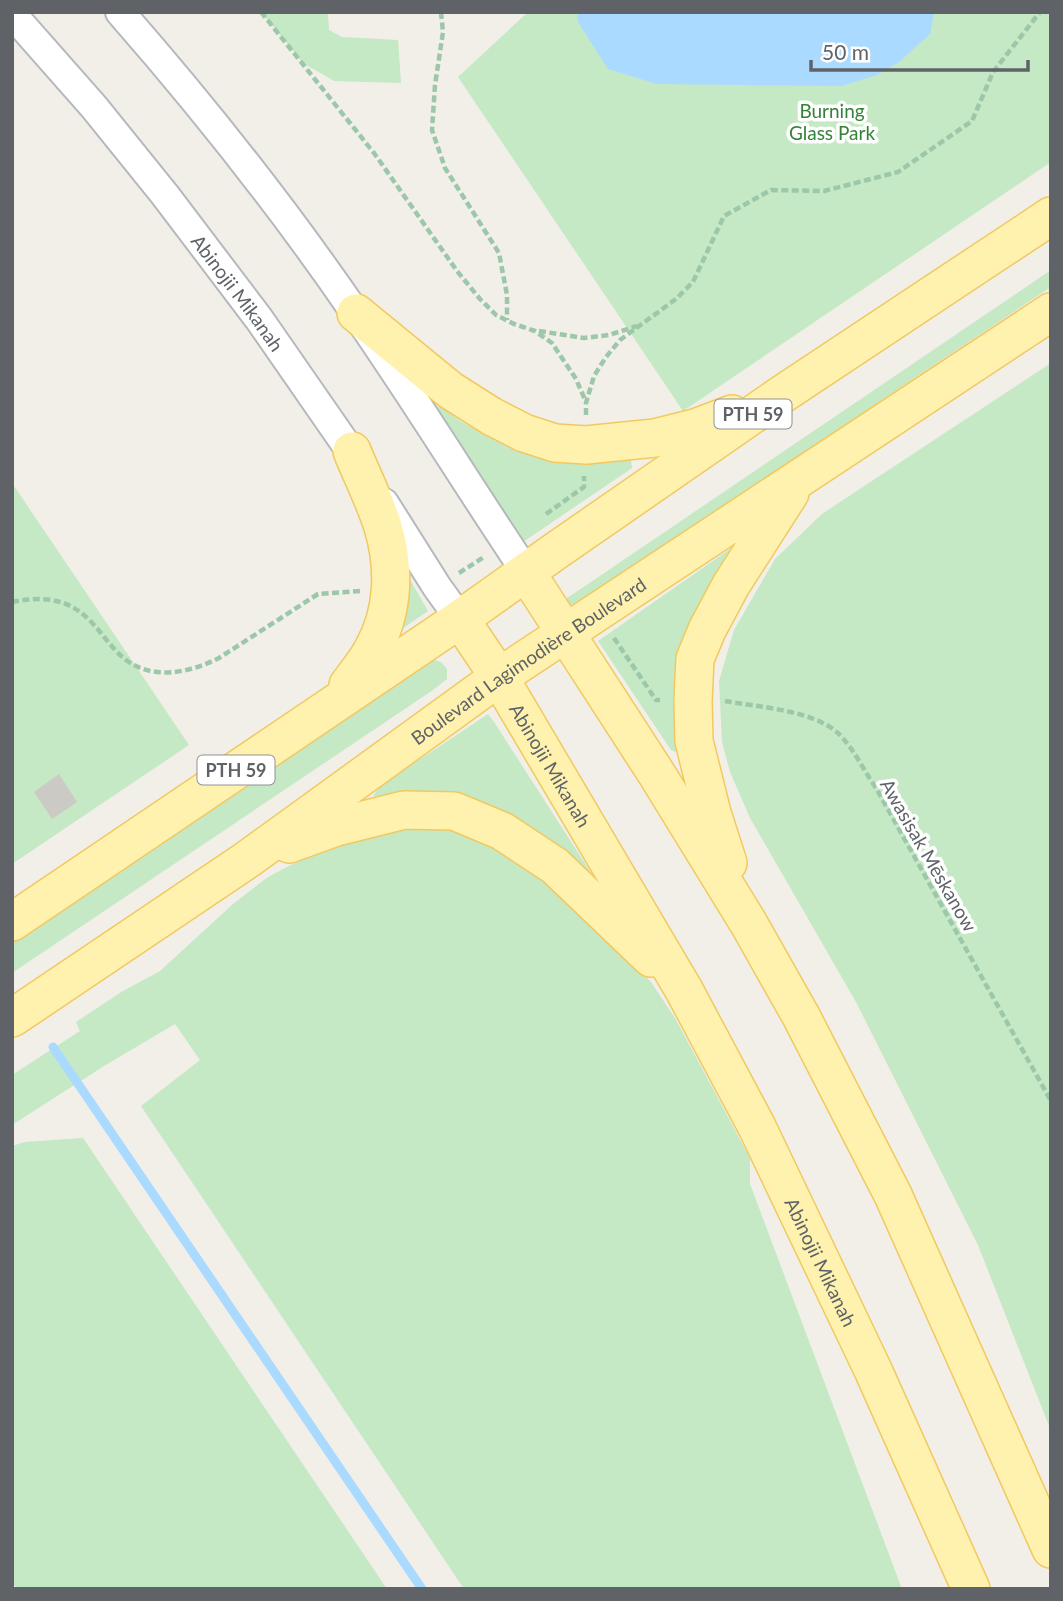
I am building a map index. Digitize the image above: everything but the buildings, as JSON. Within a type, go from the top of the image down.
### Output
[{"type":"main road","name":"PTH 59","points":[[12,922],[460,619],[781,395],[1051,216]]},
{"type":"main road","name":"Boulevard Lagimodière Boulevard","points":[[12,1018],[248,859],[499,677],[1051,312]]},
{"type":"main road","points":[[356,313],[450,390],[524,433],[555,443],[586,445],[655,438],[695,428],[781,395]]},
{"type":"main road","points":[[336,702],[373,650],[386,619],[390,593],[389,559],[383,527],[352,451]]},
{"type":"main road","points":[[749,924],[712,813],[694,741],[692,701],[695,659],[731,585],[798,480]]},
{"type":"main road","points":[[526,572],[658,776],[749,924],[801,1016],[893,1195],[1051,1549]]},
{"type":"main road","name":"Abinojii Mikanah","points":[[460,619],[499,677],[684,990],[758,1127],[873,1370],[971,1589]]},
{"type":"main road","points":[[248,859],[336,827],[404,810],[454,811],[502,831],[555,866],[684,990]]},
{"type":"street","points":[[120,12],[175,75],[267,192],[356,313],[526,572]]},
{"type":"street","name":"Abinojii Mikanah","points":[[12,14],[94,107],[166,195],[259,319],[352,451],[460,619]]},
{"type":"path","points":[[261,12],[374,153],[457,271],[496,315],[535,331],[584,338],[609,335],[641,325]]},
{"type":"path","points":[[441,12],[443,32],[432,130],[445,168],[499,253],[507,295],[507,320]]},
{"type":"path","points":[[437,587],[584,487],[586,403],[594,376],[620,340],[676,299],[693,282],[724,216],[771,190],[824,191],[898,172],[972,121],[993,72],[1040,12]]},
{"type":"path","points":[[535,331],[552,343],[564,359],[586,403]]},
{"type":"path","points":[[12,602],[40,598],[60,601],[80,612],[126,660],[148,669],[170,673],[204,666],[219,658],[317,594],[355,591],[390,593]]},
{"type":"path","name":"Awasisak Mēskanow","points":[[722,700],[803,716],[838,733],[876,789],[1051,1101]]},
{"type":"green space","points":[[261,12],[326,12],[329,30],[342,37],[398,40],[401,83],[334,81],[303,63]]},
{"type":"green space","name":"Burning Glass Park","points":[[528,12],[1051,12],[1051,162],[683,411],[458,77]]},
{"type":"green space","points":[[1051,270],[1051,287],[578,602],[568,606],[567,598]]},
{"type":"green space","points":[[1051,363],[1051,1431],[978,1245],[856,1002],[750,818],[730,772],[722,742],[719,681],[734,630],[775,559],[822,514]]},
{"type":"green space","points":[[440,406],[460,421],[509,448],[558,463],[631,461],[632,468],[523,542],[432,411]]},
{"type":"green space","points":[[12,483],[189,745],[12,864]]},
{"type":"green space","points":[[733,547],[738,548],[679,748],[675,752],[671,750],[598,641]]},
{"type":"green space","points":[[401,564],[428,611],[387,639]]},
{"type":"green space","points":[[434,660],[441,662],[447,669],[447,679],[433,690],[12,973],[12,940],[407,675]]},
{"type":"green space","points":[[488,714],[595,879],[383,797],[373,796],[380,786]]},
{"type":"green space","points":[[423,824],[460,828],[491,840],[580,907],[651,982],[675,1018],[750,1158],[750,1184],[902,1589],[464,1589],[141,1106],[200,1060],[175,1024],[12,1125],[12,1075],[80,1031],[76,1022],[123,991],[160,971],[233,904],[268,877],[331,844]]},
{"type":"green space","points":[[83,1138],[387,1589],[17,1589],[12,1582],[12,1146],[25,1142]]},
{"type":"water","points":[[577,12],[934,12],[930,34],[899,62],[877,75],[841,86],[657,84],[608,69],[578,22]]},
{"type":"waterway","points":[[53,1047],[422,1589]]}]
